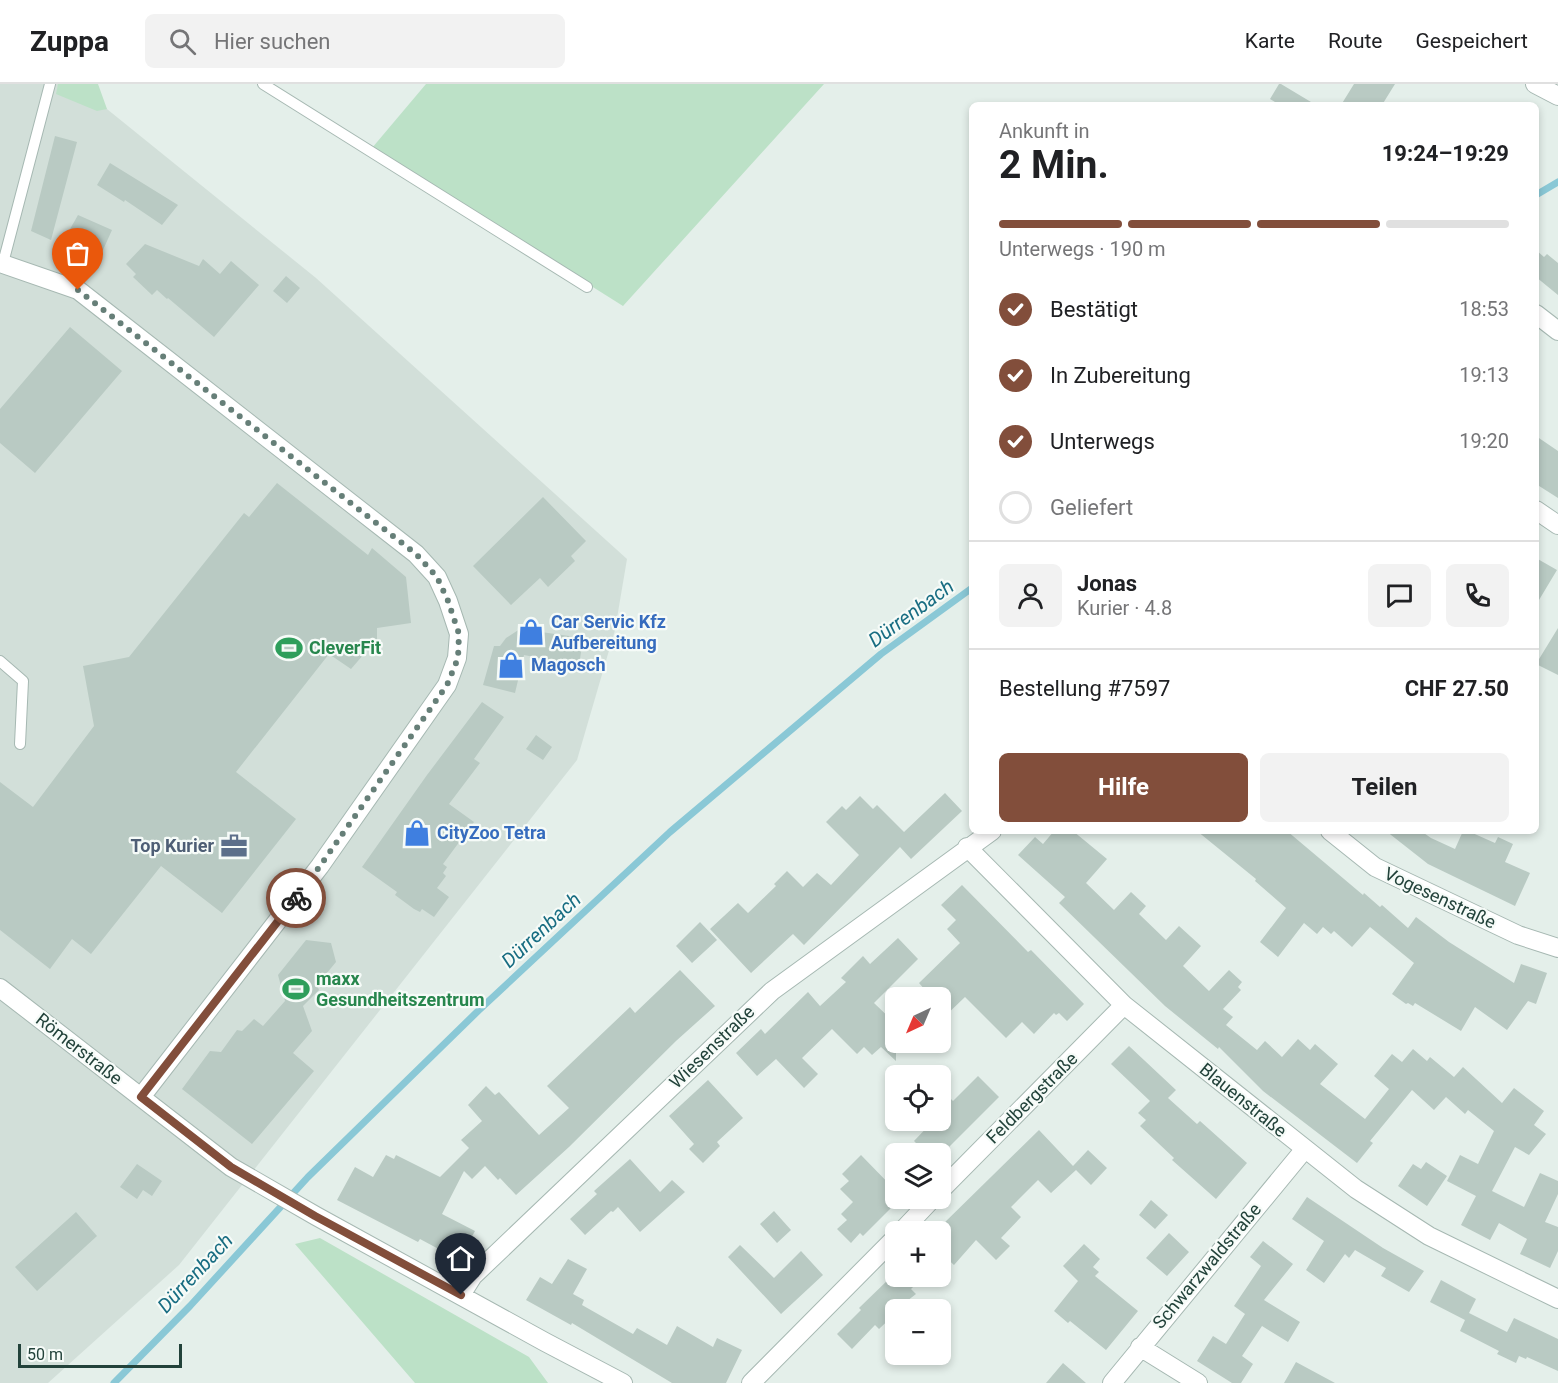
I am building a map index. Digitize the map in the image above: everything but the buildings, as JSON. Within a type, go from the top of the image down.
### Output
[{"type":"street","points":[[1535,84],[1558,96]]},
{"type":"street","points":[[2,263],[78,290],[416,554],[437,577],[459,634],[458,658],[447,685],[320,866],[141,1097]]},
{"type":"street","points":[[1539,316],[1558,331]]},
{"type":"street","points":[[1539,512],[1558,525]]},
{"type":"street","name":"Wiesenstraße","points":[[461,1295],[473,1276],[771,991],[987,834]]},
{"type":"street","name":"Vogesenstraße","points":[[1334,834],[1375,867],[1518,935],[1558,948]]},
{"type":"street","name":"Blauenstraße","points":[[967,847],[1124,1005],[1304,1150],[1356,1189],[1430,1236],[1558,1299]]},
{"type":"street","name":"Römerstraße","points":[[0,988],[231,1167],[298,1206],[623,1383]]},
{"type":"street","name":"Feldbergstraße","points":[[951,1180],[1124,1005]]},
{"type":"street","name":"Schwarzwaldstraße","points":[[1112,1383],[1304,1150]]},
{"type":"street","points":[[911,1221],[923,1209]]},
{"type":"street","points":[[751,1383],[885,1248]]},
{"type":"street","points":[[1140,1347],[1198,1383]]},
{"type":"lane","points":[[2,263],[50,84]]},
{"type":"lane","points":[[263,84],[587,287]]},
{"type":"lane","points":[[0,661],[22,681],[20,744]]},
{"type":"shaded area","points":[[0,84],[76,84],[316,278],[627,559],[615,630],[577,760],[179,1265],[48,1383],[0,1383]]},
{"type":"green space","points":[[58,84],[98,84],[107,109],[97,111],[56,94]]},
{"type":"green space","points":[[426,84],[824,84],[623,306],[372,148]]},
{"type":"green space","points":[[320,1238],[529,1357],[548,1383],[415,1383],[295,1244]]},
{"type":"waterway","name":"Dürrenbach","points":[[1539,193],[1558,182]]},
{"type":"waterway","name":"Dürrenbach","points":[[114,1383],[190,1306],[308,1177],[478,1011],[670,832],[881,654],[969,590]]},
{"type":"way so far","points":[[78,290],[416,554],[437,577],[448,601],[459,634],[458,658],[447,685],[296,898]]},
{"type":"place","name":"Car Servic Kfz Aufbereitung","points":[[531,632]]},
{"type":"place","name":"CleverFit","points":[[289,648]]},
{"type":"place","name":"Magosch","points":[[511,665]]},
{"type":"place","name":"CityZoo Tetra","points":[[417,833]]},
{"type":"place","name":"Top Kurier","points":[[234,846]]},
{"type":"place","name":"maxx Gesundheitszentrum","points":[[296,989]]},
{"type":"route","points":[[296,898],[141,1097],[231,1167],[315,1216],[461,1295]]}]
